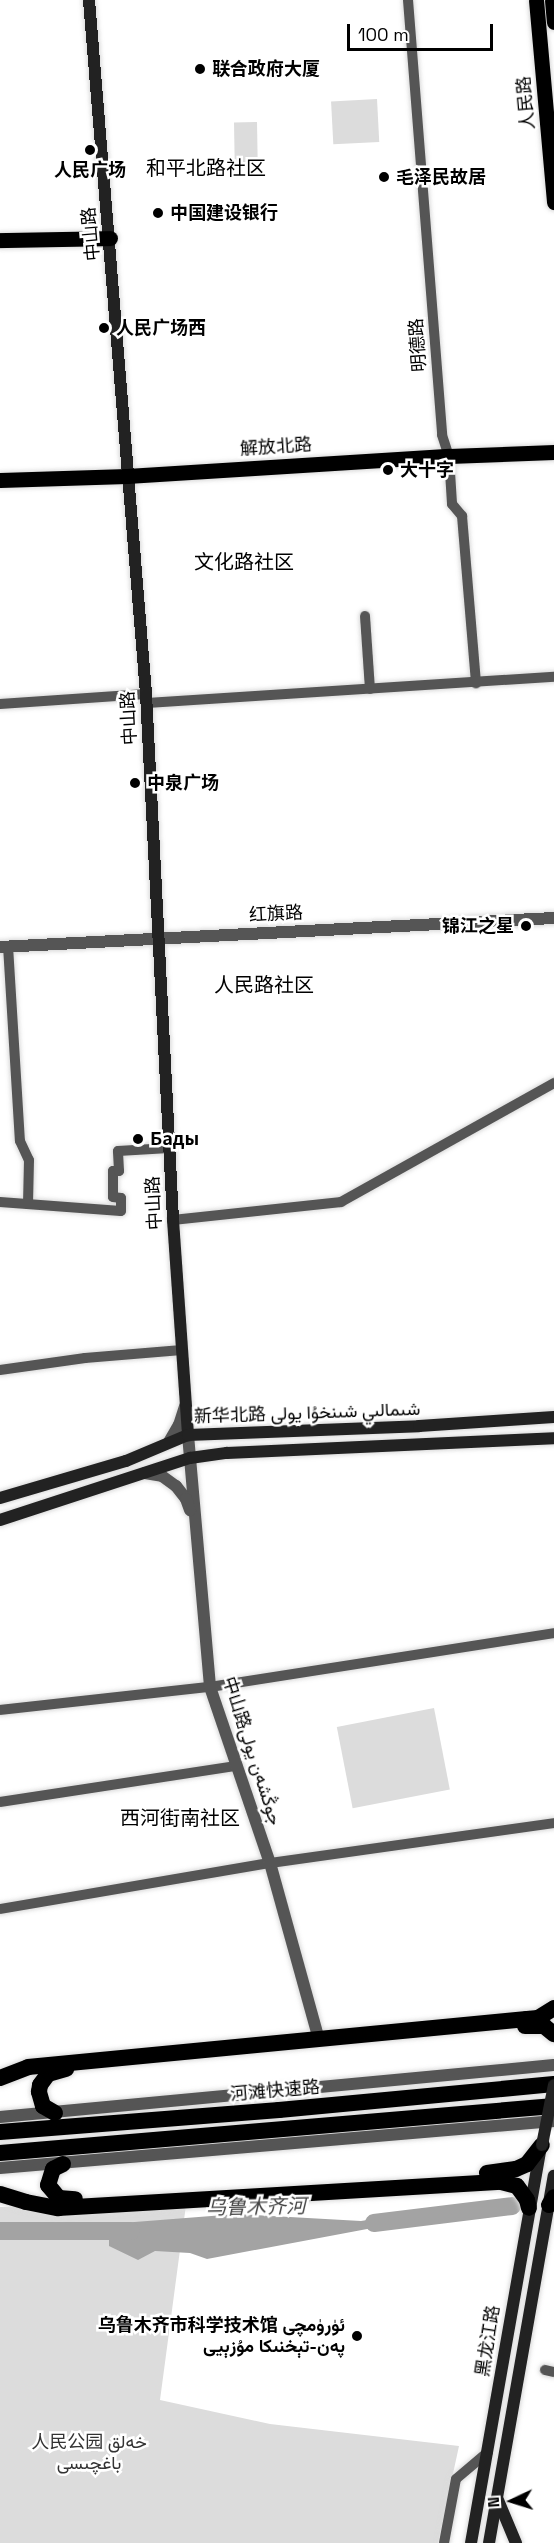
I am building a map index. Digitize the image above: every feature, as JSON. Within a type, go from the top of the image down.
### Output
[{"type":"highway","points":[[0,2078],[28,2067],[538,2018],[554,2008]]},
{"type":"highway","points":[[55,2113],[43,2106],[40,2099],[40,2085],[48,2074],[65,2070],[536,2025],[554,2034]]},
{"type":"highway","name":"河滩快速路","points":[[0,2132],[235,2114],[554,2085]]},
{"type":"highway","points":[[0,2153],[554,2106]]},
{"type":"highway","points":[[63,2164],[53,2169],[48,2185],[54,2195],[64,2199],[504,2172],[527,2164],[542,2145]]},
{"type":"highway","points":[[0,2194],[58,2208],[501,2182],[517,2186],[523,2192],[529,2208]]},
{"type":"main road","name":"中山路","points":[[89,0],[146,699],[173,1220],[188,1435]]},
{"type":"main road","name":"人民路","points":[[536,0],[554,202]]},
{"type":"main road","points":[[552,0],[554,22]]},
{"type":"main road","points":[[0,240],[110,238]]},
{"type":"main road","name":"解放北路","points":[[0,480],[128,476],[449,456],[554,452]]},
{"type":"main road","name":"新华北路 شىمالىي شىنخۇا يولى","points":[[0,1498],[126,1461],[188,1435],[419,1426],[554,1417]]},
{"type":"main road","name":"新华北路 شىمالىي شىنخۇا يولى","points":[[0,1520],[190,1458],[227,1453],[554,1438]]},
{"type":"main road","name":"黑龙江路","points":[[471,2543],[529,2208],[554,2085]]},
{"type":"main road","name":"黑龙江路","points":[[489,2543],[554,2176]]},
{"type":"main road","points":[[497,2496],[503,2517],[516,2543]]},
{"type":"street","name":"明德路","points":[[408,0],[442,435],[449,456],[452,504],[462,516],[476,683]]},
{"type":"street","points":[[364,616],[370,689]]},
{"type":"street","points":[[0,704],[370,689],[554,677]]},
{"type":"street","name":"红旗路","points":[[4,946],[554,918]]},
{"type":"street","points":[[4,946],[20,1141],[29,1160],[28,1204]]},
{"type":"street","points":[[173,1220],[341,1202],[554,1083]]},
{"type":"street","points":[[0,1202],[121,1211],[121,1198],[113,1197],[113,1171],[119,1171],[118,1151],[169,1148]]},
{"type":"street","points":[[0,1370],[85,1358],[182,1350]]},
{"type":"street","points":[[169,1442],[185,1409],[185,1393]]},
{"type":"street","name":"中山路جوڭشەن يولى","points":[[188,1435],[210,1687],[270,1863],[318,2036]]},
{"type":"street","points":[[146,1473],[162,1476],[176,1486],[186,1499],[196,1527]]},
{"type":"street","points":[[0,1710],[210,1687],[554,1632]]},
{"type":"street","points":[[0,1802],[236,1766]]},
{"type":"street","points":[[0,1909],[270,1863],[554,1823]]},
{"type":"street","points":[[0,2117],[554,2065]]},
{"type":"street","points":[[0,2168],[554,2121]]},
{"type":"street","points":[[444,2543],[456,2479],[488,2452]]},
{"type":"green space","points":[[377,99],[379,142],[333,144],[331,101]]},
{"type":"green space","points":[[234,122],[257,122],[258,164],[235,164]]},
{"type":"green space","points":[[434,1708],[450,1789],[353,1808],[337,1727]]},
{"type":"green space","name":"人民公园 خەلق باغچىسى","points":[[186,2205],[160,2400],[270,2424],[459,2446],[438,2543],[0,2543],[0,2207]]},
{"type":"shaded area","points":[[237,2214],[361,2221],[398,2215],[399,2223],[207,2259],[190,2253],[155,2251],[138,2260],[109,2246],[109,2224]]},
{"type":"waterway","name":"乌鲁木齐河","points":[[374,2223],[512,2206]]},
{"type":"waterway","name":"乌鲁木齐河","points":[[0,2231],[131,2231]]},
{"type":"place","name":"联合政府大厦","points":[[200,69]]},
{"type":"place","name":"人民广场","points":[[90,150]]},
{"type":"place","name":"毛泽民故居","points":[[384,177]]},
{"type":"place","name":"中国建设银行","points":[[158,213]]},
{"type":"place","name":"人民广场西","points":[[104,328]]},
{"type":"place","name":"大十字","points":[[388,470]]},
{"type":"place","name":"中泉广场","points":[[135,783]]},
{"type":"place","name":"锦江之星","points":[[526,926]]},
{"type":"place","name":"Бады","points":[[138,1139]]},
{"type":"place","name":"乌鲁木齐市科学技术馆 ئۈرۈمچى پەن-تېخنىكا مۇزېيى","points":[[357,2336]]},
{"type":"district","name":"和平北路社区","points":[[206,168]]},
{"type":"district","name":"文化路社区","points":[[244,562]]},
{"type":"district","name":"人民路社区","points":[[264,985]]},
{"type":"district","name":"西河街南社区","points":[[180,1818]]}]
